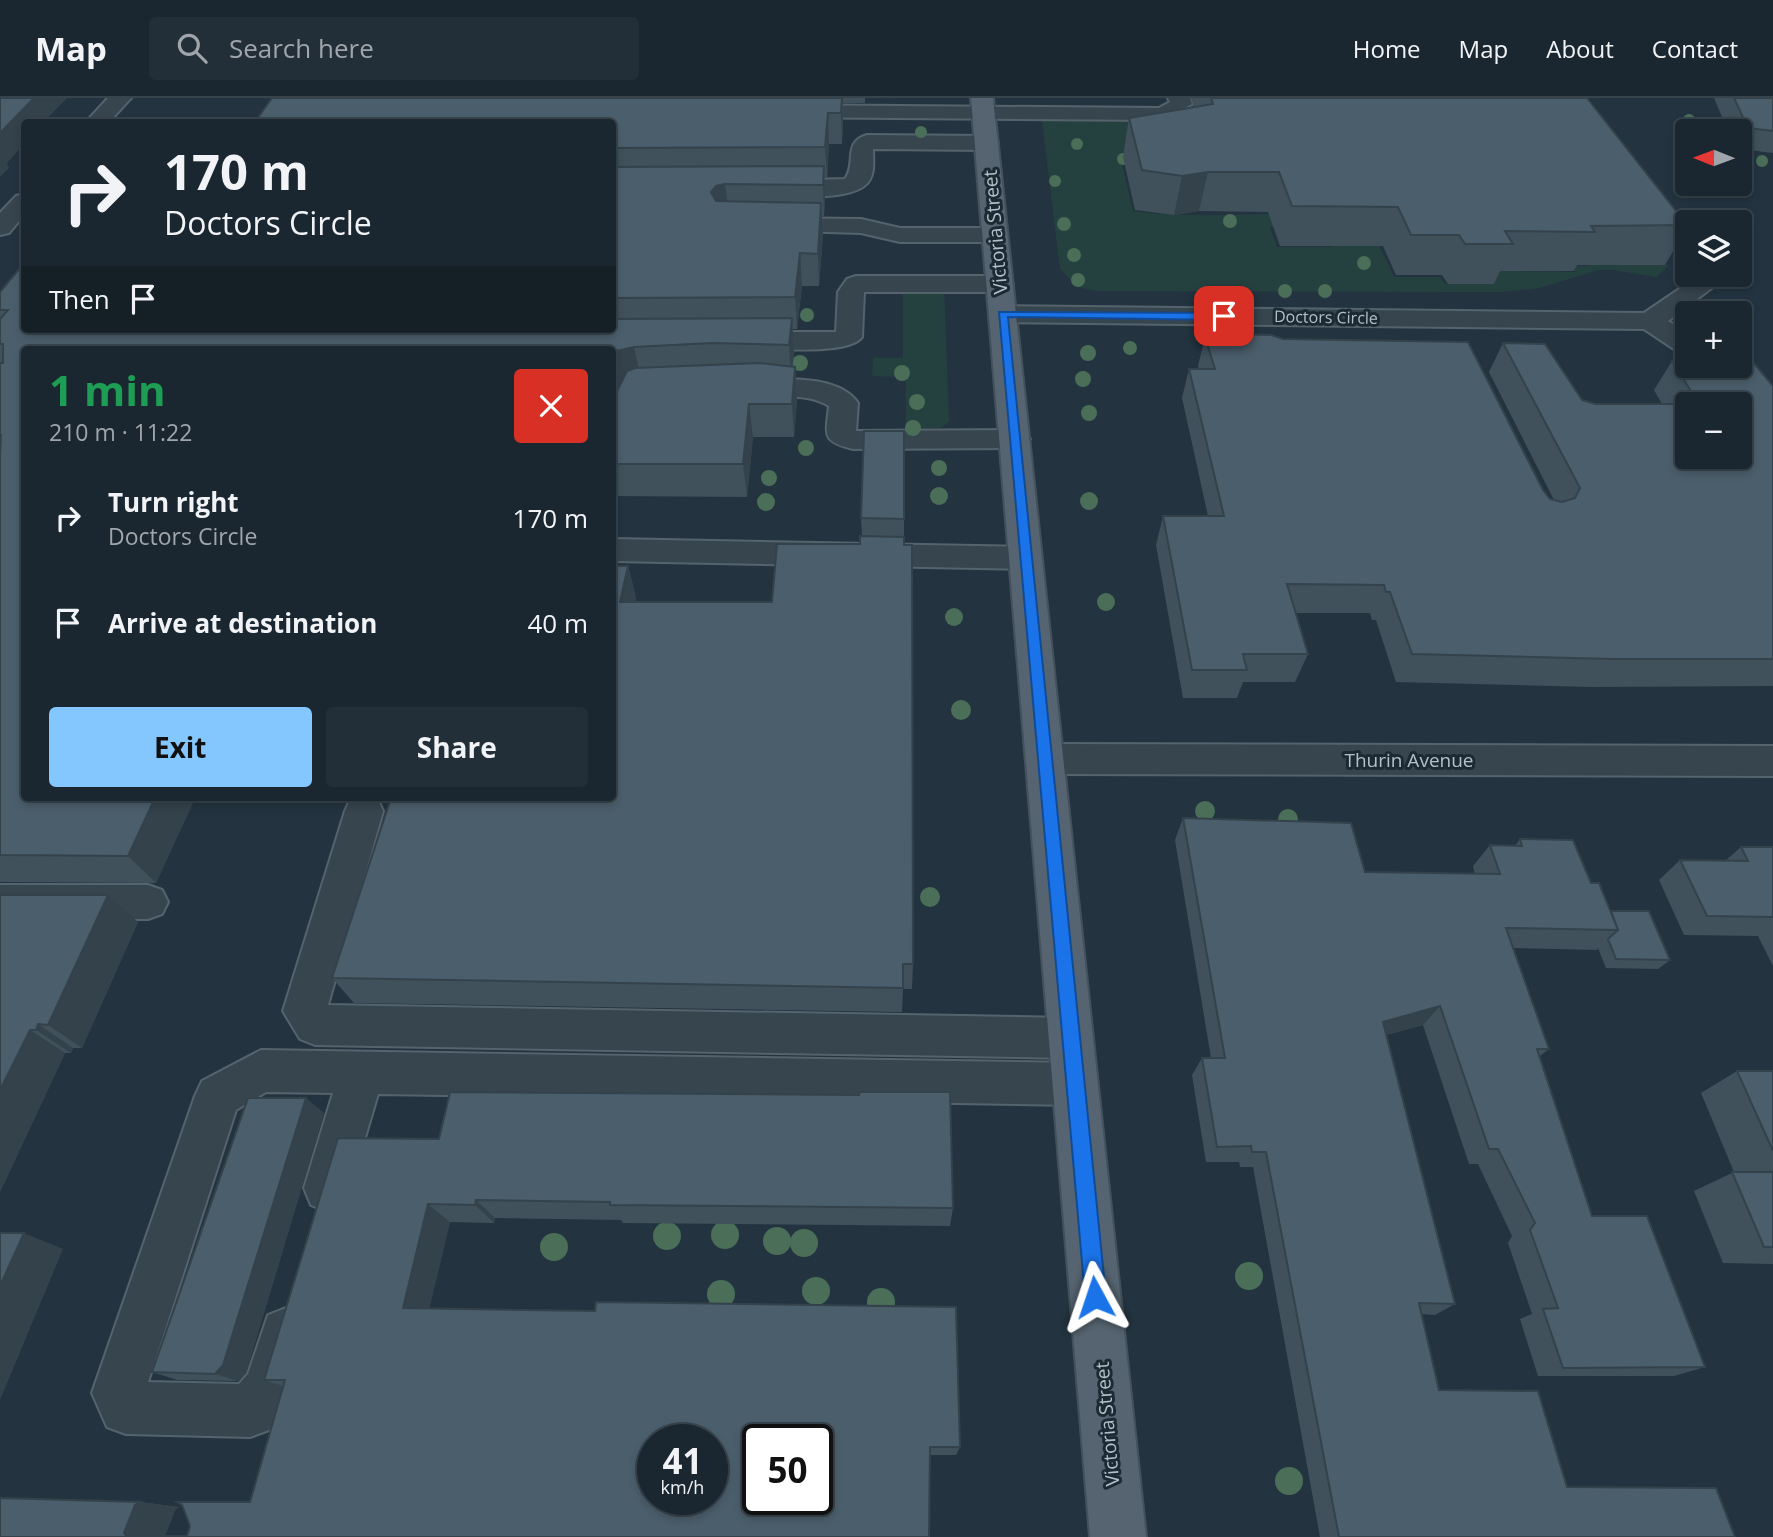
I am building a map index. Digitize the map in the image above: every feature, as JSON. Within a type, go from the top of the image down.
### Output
[{"type":"main road","name":"Victoria Street","points":[[984,117],[1118,1537]]},
{"type":"street","points":[[100,119],[120,98]]},
{"type":"street","points":[[771,98],[769,111],[984,117]]},
{"type":"street","points":[[746,188],[839,188],[855,184],[860,178],[862,147],[867,142],[984,117],[1086,107],[1163,114],[1181,104],[1179,98]]},
{"type":"street","points":[[0,228],[20,191]]},
{"type":"street","points":[[742,225],[861,226],[900,235],[995,235]]},
{"type":"street","points":[[0,242],[21,242]]},
{"type":"street","name":"Doctors Circle","points":[[715,340],[839,340],[849,337],[850,292],[856,284],[1001,299],[1452,331],[1519,331],[1650,321]]},
{"type":"street","points":[[1675,337],[1650,321],[1699,287]]},
{"type":"street","points":[[723,389],[806,388],[835,397],[844,403],[841,436],[853,440],[1015,439]]},
{"type":"street","points":[[616,550],[1025,558]]},
{"type":"street","name":"Thurin Avenue","points":[[1045,759],[1773,761]]},
{"type":"street","points":[[364,811],[305,1011],[315,1025],[1071,1038]]},
{"type":"street","points":[[0,902],[148,902]]},
{"type":"street","points":[[296,1297],[270,1389],[250,1411],[125,1408],[118,1393],[218,1096],[261,1071],[1075,1084]]},
{"type":"street","points":[[316,1231],[362,1073]]},
{"type":"green space","points":[[1210,98],[1154,150],[1120,156],[1133,211],[1196,215],[1301,214],[1307,227],[1270,227],[1277,247],[1332,247],[1320,213],[1364,214],[1394,277],[1440,277],[1445,284],[1495,284],[1461,220],[1485,220],[1515,271],[1575,272],[1573,266],[1590,266],[1589,263],[1669,265],[1656,277],[1598,270],[1540,288],[1501,292],[1097,291],[1078,287],[1060,269],[1042,120],[1179,119]]},
{"type":"green space","points":[[944,289],[949,422],[940,428],[906,428],[906,377],[872,376],[873,358],[903,358],[903,292]]},
{"type":"building","points":[[0,98],[34,98],[0,133]]},
{"type":"building","points":[[272,98],[842,98],[841,113],[828,113],[825,147],[616,148],[616,119],[257,119]]},
{"type":"building","points":[[1211,98],[1587,98],[1675,210],[1675,225],[1591,226],[1595,232],[1505,231],[1513,244],[1465,244],[1459,235],[1411,235],[1398,207],[1292,206],[1279,172],[1208,172],[1182,176],[1142,170],[1129,118],[1213,104]]},
{"type":"building","points":[[1734,98],[1773,98],[1773,131],[1752,128],[1752,119],[1744,119]]},
{"type":"building","points":[[824,166],[823,185],[725,184],[716,186],[711,192],[716,201],[821,203],[818,254],[800,253],[795,297],[616,298],[616,167]]},
{"type":"building","points":[[21,267],[21,333],[616,333],[616,319],[792,318],[789,345],[712,343],[634,347],[616,351],[616,346],[21,346],[21,801],[154,801],[128,856],[0,855],[0,363],[3,363],[3,344],[0,344],[0,319],[8,310],[0,310],[0,292]]},
{"type":"building","points":[[1214,334],[1271,335],[1283,339],[1468,342],[1543,490],[1550,499],[1562,502],[1575,498],[1580,488],[1503,343],[1545,344],[1582,400],[1595,404],[1675,404],[1675,469],[1752,469],[1752,392],[1691,392],[1683,378],[1752,378],[1752,361],[1773,386],[1773,659],[1612,659],[1412,654],[1390,592],[1386,592],[1384,585],[1287,584],[1308,654],[1243,654],[1247,670],[1192,670],[1163,516],[1224,516],[1189,369],[1215,369],[1205,337],[1215,337]]},
{"type":"building","points":[[759,363],[795,367],[792,404],[749,404],[743,464],[616,464],[616,391],[627,371],[635,368]]},
{"type":"building","points":[[864,431],[904,431],[904,519],[861,518]]},
{"type":"building","points":[[860,536],[904,537],[904,545],[912,545],[913,964],[903,964],[903,988],[332,978],[390,801],[616,801],[616,566],[628,566],[620,602],[772,602],[777,544],[860,544]]},
{"type":"building","points":[[1183,818],[1351,823],[1365,872],[1500,874],[1490,845],[1522,846],[1520,839],[1573,840],[1591,883],[1599,883],[1618,930],[1506,928],[1549,1049],[1537,1049],[1592,1216],[1647,1216],[1705,1367],[1563,1368],[1543,1309],[1558,1308],[1530,1230],[1535,1223],[1498,1149],[1489,1149],[1440,1006],[1383,1022],[1455,1304],[1419,1303],[1439,1390],[1538,1391],[1567,1487],[1716,1488],[1735,1537],[1339,1537],[1266,1152],[1252,1152],[1251,1146],[1217,1147],[1202,1058],[1225,1058]]},
{"type":"building","points":[[1741,847],[1773,847],[1773,917],[1707,916],[1680,860],[1748,861]]},
{"type":"building","points":[[0,895],[108,895],[48,1025],[38,1024],[36,1030],[30,1030],[0,1090]]},
{"type":"building","points":[[1611,911],[1649,911],[1670,960],[1616,959],[1608,939],[1618,930]]},
{"type":"building","points":[[1737,1071],[1773,1071],[1773,1151]]},
{"type":"building","points":[[450,1092],[859,1095],[860,1092],[950,1092],[953,1208],[610,1205],[610,1202],[476,1200],[475,1205],[428,1204],[403,1308],[595,1311],[596,1302],[956,1307],[960,1447],[930,1447],[929,1537],[0,1537],[0,1498],[140,1502],[135,1505],[124,1533],[126,1536],[187,1536],[190,1526],[182,1505],[177,1502],[250,1502],[285,1380],[264,1380],[338,1138],[439,1139]]},
{"type":"building","points":[[248,1098],[306,1098],[223,1365],[215,1374],[152,1372]]},
{"type":"building","points":[[1732,1172],[1773,1172],[1773,1247],[1764,1247]]},
{"type":"building","points":[[0,1233],[24,1233],[0,1286]]},
{"type":"route","points":[[1095,1297],[1003,314],[1224,316]]}]
